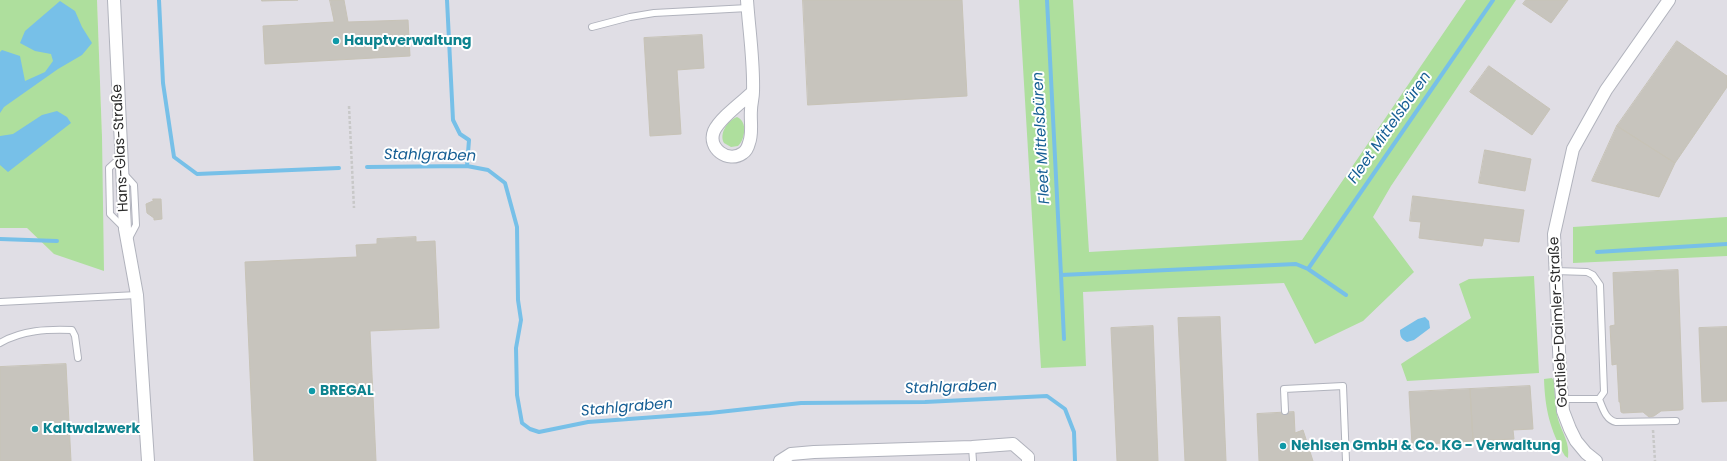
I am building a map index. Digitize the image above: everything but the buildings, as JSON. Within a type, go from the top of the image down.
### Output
[{"type":"street","name":"Hans-Glas-Straße","points":[[114,0],[125,228],[137,295],[148,461]]},
{"type":"street","name":"Gottlieb-Daimler-Straße","points":[[1596,461],[1582,457],[1563,411],[1554,234],[1573,149],[1606,90],[1669,0]]},
{"type":"street","points":[[747,4],[753,92],[749,144],[741,154],[729,157],[724,155],[715,147],[713,142],[714,130],[753,92]]},
{"type":"street","points":[[780,461],[791,454],[814,452],[972,447],[1013,444],[1028,457],[1028,461]]},
{"type":"lane","points":[[592,27],[654,12],[747,4]]},
{"type":"lane","points":[[122,156],[109,168],[110,214],[125,228]]},
{"type":"lane","points":[[122,172],[134,185],[136,226],[127,243]]},
{"type":"lane","points":[[1555,271],[1587,272],[1593,275],[1600,285],[1604,392],[1599,399]]},
{"type":"lane","points":[[0,302],[137,295]]},
{"type":"lane","points":[[0,343],[14,336],[34,331],[72,330],[75,336],[78,358]]},
{"type":"lane","points":[[1285,411],[1284,389],[1343,386],[1346,461]]},
{"type":"lane","points":[[1562,400],[1599,399]]},
{"type":"lane","points":[[1599,399],[1607,417],[1611,421],[1676,421]]},
{"type":"lane","points":[[972,447],[973,461]]},
{"type":"path","points":[[349,106],[354,208]]},
{"type":"path","points":[[1652,422],[1655,461]]},
{"type":"shaded area","points":[[97,0],[1727,0],[1727,461],[0,461],[0,228],[27,228],[54,254],[102,137]]},
{"type":"green space","points":[[0,0],[97,0],[102,137],[104,271],[54,254],[27,228],[0,228]]},
{"type":"green space","points":[[1019,0],[1073,0],[1089,252],[1302,240],[1466,0],[1516,0],[1391,186],[1373,217],[1414,272],[1363,321],[1315,344],[1284,283],[1083,292],[1086,366],[1041,368]]},
{"type":"green space","points":[[737,117],[743,122],[744,135],[738,146],[731,147],[724,143],[723,132],[730,121]]},
{"type":"green space","points":[[1727,217],[1727,256],[1573,263],[1573,227]]},
{"type":"green space","points":[[1534,276],[1539,373],[1407,381],[1401,364],[1471,318],[1459,284],[1469,279]]},
{"type":"green space","points":[[1552,378],[1554,381],[1557,414],[1568,447],[1568,458],[1565,456],[1552,428],[1547,410],[1544,379]]},
{"type":"water","points":[[60,1],[75,11],[82,27],[92,43],[82,55],[58,69],[4,107],[0,113],[0,52],[2,50],[20,56],[25,81],[45,72],[53,61],[51,54],[35,51],[20,43],[25,31]]},
{"type":"water","points":[[57,111],[67,117],[71,123],[8,172],[0,165],[0,136],[13,134],[42,115]]},
{"type":"water","points":[[1425,317],[1429,321],[1430,328],[1414,340],[1407,342],[1403,340],[1400,330],[1418,319]]},
{"type":"waterway","name":"Stahlgraben","points":[[159,0],[163,83],[174,157],[197,174],[339,168]]},
{"type":"waterway","name":"Fleet Mittelsbüren","points":[[447,0],[453,120],[460,134],[469,140],[467,166]]},
{"type":"waterway","name":"Fleet Mittelsbüren","points":[[1047,0],[1061,275],[1296,264],[1308,269],[1346,295]]},
{"type":"waterway","name":"Fleet Mittelsbüren","points":[[1308,269],[1493,0]]},
{"type":"waterway","name":"Stahlgraben","points":[[367,167],[467,166],[488,170],[505,183],[517,227],[518,300],[521,320],[516,348],[517,395],[522,423],[530,429],[539,432],[588,422],[710,413],[801,403],[925,402],[1047,396],[1065,409],[1074,432],[1075,461]]},
{"type":"waterway","points":[[0,239],[57,241]]},
{"type":"waterway","name":"Fleet Mittelsbüren","points":[[1597,252],[1727,244]]},
{"type":"waterway","name":"Fleet Mittelsbüren","points":[[1061,275],[1064,339]]},
{"type":"place","name":"Hauptverwaltung","points":[[336,41]]},
{"type":"place","name":"BREGAL","points":[[312,391]]},
{"type":"place","name":"Kaltwalzwerk","points":[[35,429]]},
{"type":"place","name":"Nehlsen GmbH & Co. KG - Verwaltung","points":[[1283,446]]}]
